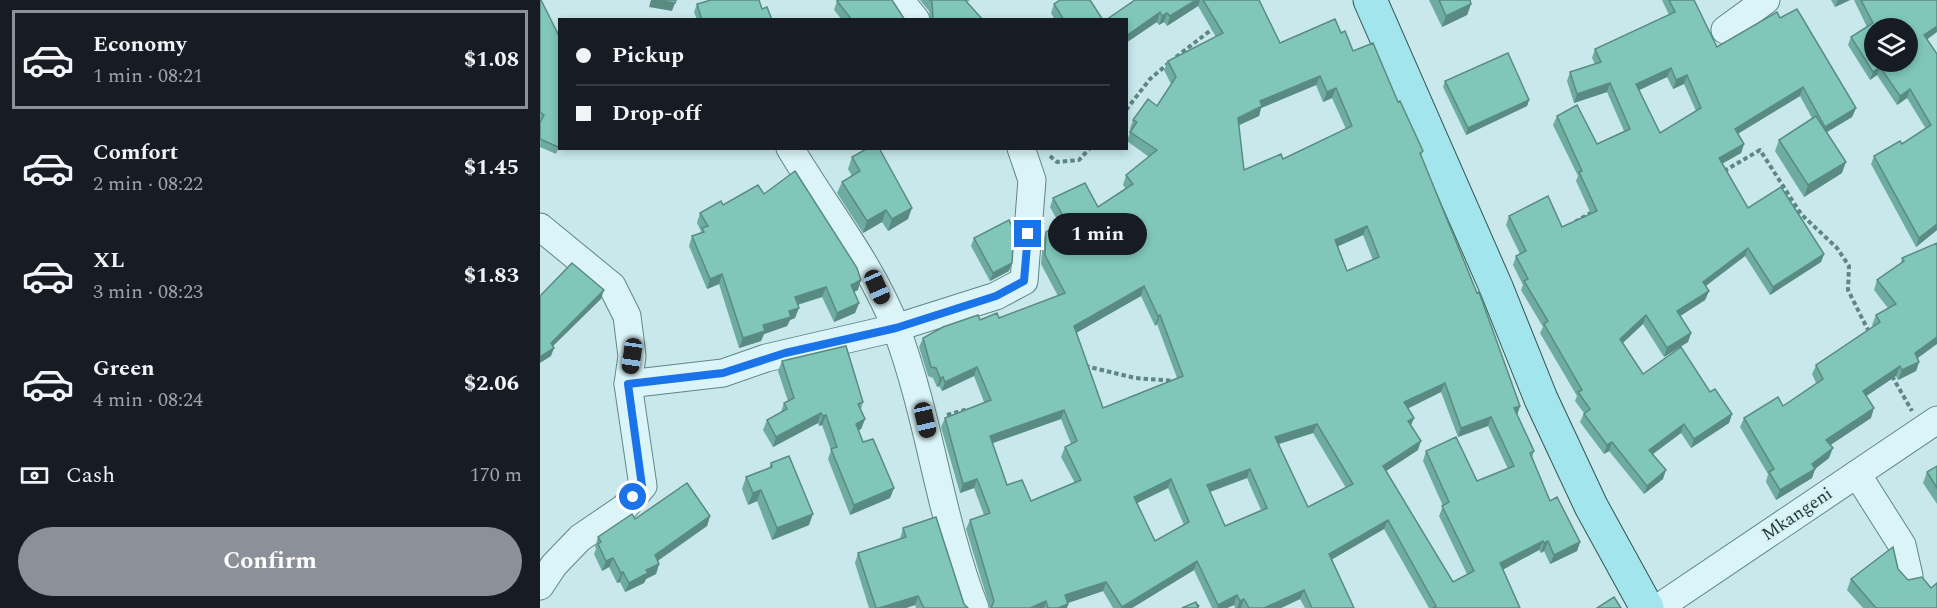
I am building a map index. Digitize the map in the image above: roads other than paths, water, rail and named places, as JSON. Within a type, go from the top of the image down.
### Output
[{"type":"main road","points":[[1370,0],[1496,287],[1541,399],[1591,506],[1647,608]]},
{"type":"street","points":[[1725,30],[1766,0]]},
{"type":"street","points":[[791,150],[868,267],[896,328],[925,420],[960,568],[975,608]]},
{"type":"street","points":[[628,384],[723,373],[777,356],[896,328],[996,296],[1024,281],[1032,180],[1022,150]]},
{"type":"street","points":[[540,227],[612,286],[627,316],[632,356],[628,384],[642,486],[624,508],[580,538],[554,565],[540,586]]},
{"type":"street","name":"Mkangeni","points":[[1658,608],[1937,420]]},
{"type":"street","points":[[1857,474],[1902,545],[1909,576]]}]
